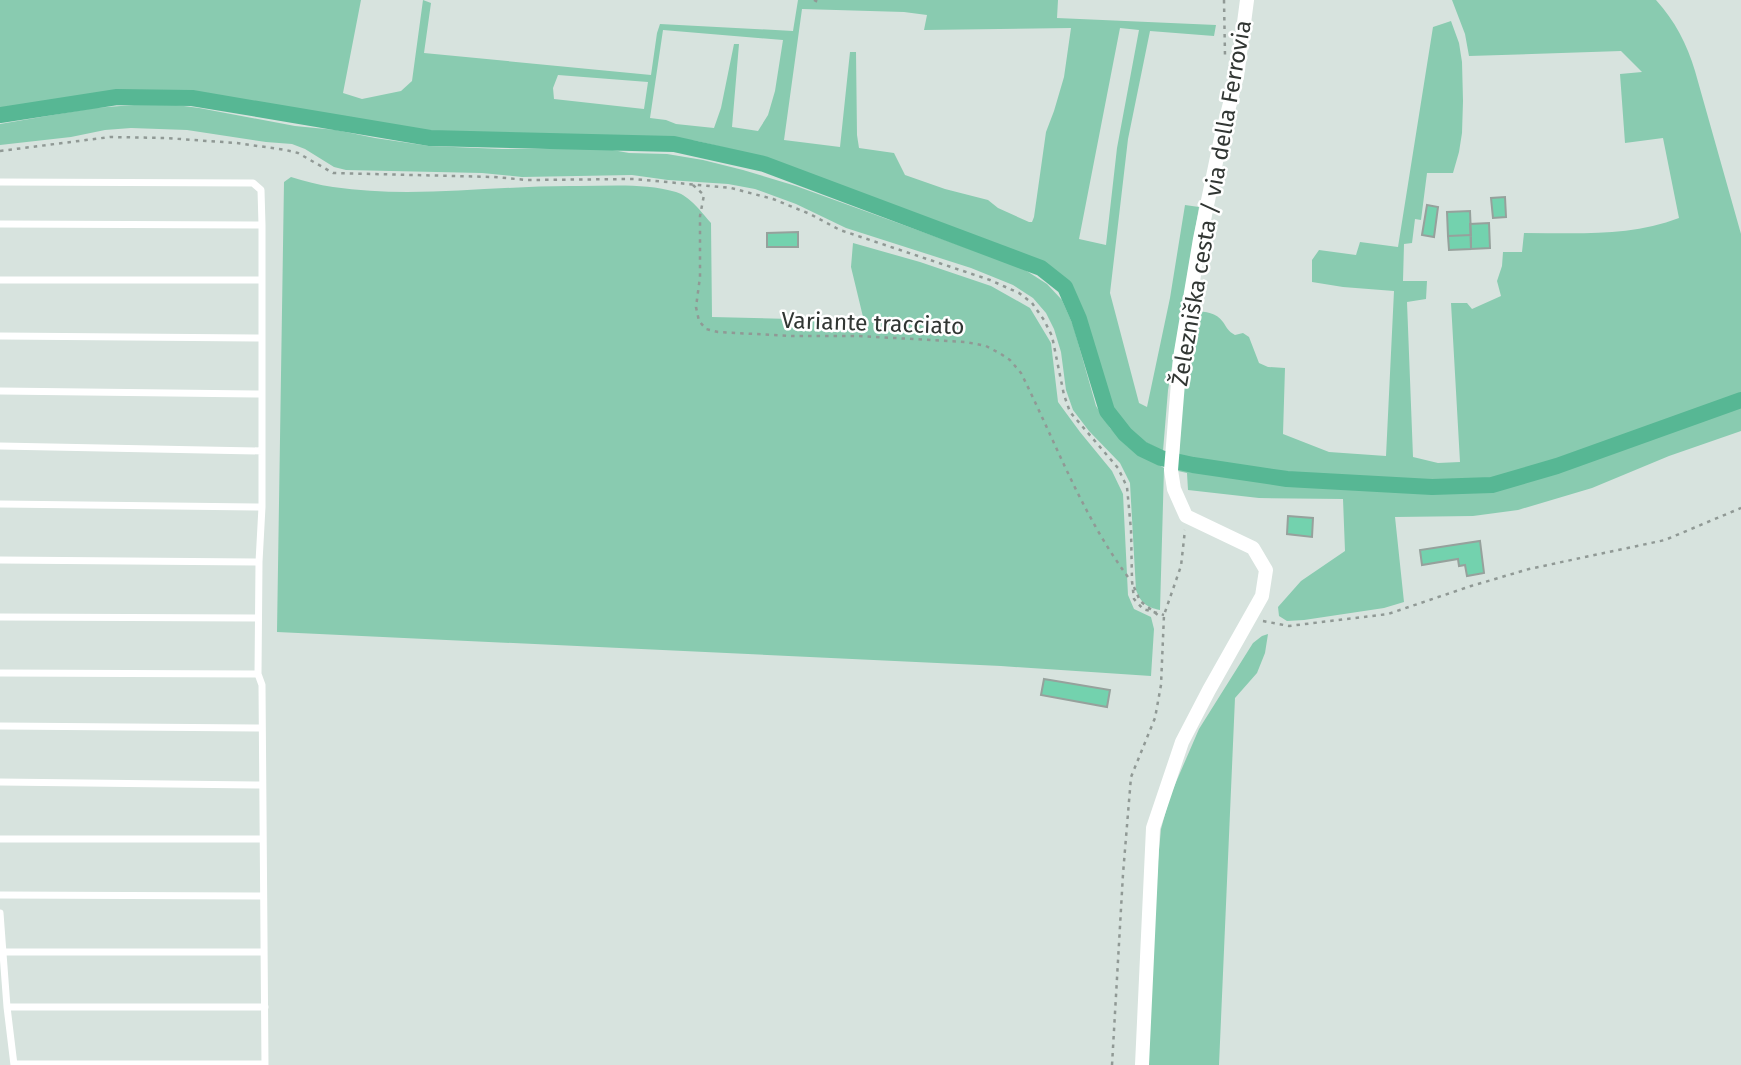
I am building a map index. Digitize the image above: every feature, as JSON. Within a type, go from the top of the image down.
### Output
[{"type":"street","name":"Železniška cesta / via della Ferrovia","points":[[1186,516],[1174,489],[1171,470],[1180,358],[1200,240],[1237,76],[1247,0]]},
{"type":"street","points":[[1142,1065],[1153,828],[1182,742],[1262,596],[1266,570],[1253,548],[1186,516]]},
{"type":"lane","points":[[0,181],[253,183],[261,190],[262,507],[258,674],[262,685],[265,1065],[14,1064],[0,913]]},
{"type":"lane","points":[[0,224],[262,225]]},
{"type":"lane","points":[[0,280],[262,281]]},
{"type":"lane","points":[[0,336],[262,338]]},
{"type":"lane","points":[[0,391],[262,394]]},
{"type":"lane","points":[[0,446],[262,451]]},
{"type":"lane","points":[[0,504],[262,507]]},
{"type":"lane","points":[[0,560],[259,562]]},
{"type":"lane","points":[[0,617],[258,618]]},
{"type":"lane","points":[[0,673],[258,674]]},
{"type":"lane","points":[[0,726],[262,728]]},
{"type":"lane","points":[[0,782],[262,785]]},
{"type":"lane","points":[[0,839],[263,839]]},
{"type":"lane","points":[[0,895],[264,896]]},
{"type":"lane","points":[[2,952],[264,952]]},
{"type":"lane","points":[[7,1007],[265,1007]]},
{"type":"path","points":[[0,151],[110,137],[165,138],[237,143],[286,150],[298,153],[333,173],[527,180],[634,179],[730,188],[773,199],[840,230],[990,280],[1019,293],[1032,303],[1044,320],[1052,336],[1070,412],[1118,468],[1127,487],[1134,599],[1143,609],[1164,616]]},
{"type":"path","name":"Variante tracciato","points":[[693,185],[705,195],[700,216],[700,277],[696,307],[699,321],[706,329],[792,336],[859,336],[966,342],[986,346],[1001,354],[1021,373],[1067,473],[1113,557],[1132,581]]},
{"type":"path","points":[[1250,618],[1289,626],[1388,614],[1529,569],[1665,540],[1741,508]]},
{"type":"path","points":[[1112,1065],[1131,777],[1155,718],[1161,685],[1164,616],[1181,566],[1186,516]]},
{"type":"green space","points":[[0,0],[361,0],[343,93],[362,99],[401,91],[412,81],[423,0],[431,3],[424,53],[651,75],[660,24],[793,31],[798,0],[1058,0],[1057,18],[1216,25],[1214,36],[1150,31],[1128,139],[1110,293],[1139,403],[1147,407],[1170,298],[1185,205],[1199,207],[1168,390],[1163,451],[1139,439],[1123,424],[1112,408],[1082,317],[1072,293],[1059,276],[1024,254],[738,151],[666,137],[426,134],[191,92],[124,91],[0,109]],"holes":[[[802,9],[927,15],[924,30],[1071,28],[1064,77],[1046,132],[1032,222],[998,208],[988,200],[905,175],[894,153],[859,148],[856,52],[850,52],[840,147],[784,140]],[[1120,28],[1139,30],[1117,148],[1106,245],[1079,239]],[[663,30],[783,40],[775,91],[768,115],[758,131],[732,127],[739,44],[734,44],[721,108],[714,128],[650,118]],[[558,75],[648,82],[644,109],[554,99],[553,88]]]},
{"type":"green space","points":[[1452,0],[1656,0],[1669,16],[1692,61],[1741,234],[1741,431],[1669,456],[1592,488],[1518,510],[1473,516],[1395,517],[1404,602],[1384,608],[1287,621],[1279,616],[1278,607],[1301,581],[1345,551],[1343,499],[1259,498],[1188,490],[1187,473],[1178,471],[1183,388],[1195,311],[1214,314],[1233,334],[1243,333],[1249,337],[1259,363],[1268,367],[1285,368],[1283,434],[1329,452],[1386,456],[1394,291],[1312,282],[1312,260],[1319,250],[1356,255],[1360,242],[1398,247],[1433,27],[1451,21],[1459,43],[1462,62],[1462,133],[1453,173],[1427,173],[1421,220],[1415,219],[1412,243],[1404,244],[1403,281],[1427,281],[1426,299],[1407,302],[1413,457],[1438,463],[1460,462],[1451,303],[1467,303],[1472,309],[1501,296],[1497,281],[1503,252],[1522,252],[1524,233],[1622,231],[1679,218],[1663,138],[1625,143],[1620,74],[1642,72],[1621,51],[1469,56],[1465,34]]},
{"type":"green space","points":[[161,103],[429,146],[607,149],[703,160],[796,186],[1022,268],[1047,284],[1062,300],[1073,325],[1096,406],[1110,428],[1127,446],[1164,468],[1160,610],[1145,604],[1136,590],[1130,483],[1120,463],[1073,410],[1066,390],[1061,352],[1046,313],[1033,298],[1013,285],[971,268],[846,228],[796,204],[755,189],[728,184],[632,175],[522,177],[482,173],[346,170],[334,167],[292,144],[187,130],[105,130],[71,137],[0,145],[0,124],[94,108]]},
{"type":"green space","points":[[291,177],[333,187],[394,192],[548,186],[640,186],[676,192],[691,201],[711,223],[712,317],[864,321],[851,267],[853,243],[991,286],[1030,308],[1051,343],[1058,402],[1112,471],[1123,494],[1128,595],[1134,609],[1151,617],[1154,629],[1151,676],[1001,666],[277,632],[284,182]]},
{"type":"green space","points":[[1268,634],[1265,653],[1257,673],[1235,698],[1219,1065],[1147,1065],[1158,861],[1161,829],[1170,796],[1199,729],[1253,643]]},
{"type":"building","points":[[1505,197],[1506,217],[1493,218],[1491,198]]},
{"type":"building","points":[[1427,205],[1438,207],[1434,237],[1422,235]]},
{"type":"building","points":[[1470,211],[1471,235],[1448,236],[1447,212]]},
{"type":"building","points":[[1489,223],[1490,248],[1471,249],[1470,224]]},
{"type":"building","points":[[798,232],[798,247],[767,247],[767,233]]},
{"type":"building","points":[[1471,235],[1471,249],[1449,250],[1448,236]]},
{"type":"building","points":[[1288,516],[1313,518],[1312,537],[1287,534]]},
{"type":"building","points":[[1480,541],[1484,573],[1467,576],[1465,565],[1459,566],[1458,559],[1422,565],[1420,550]]},
{"type":"building","points":[[1044,679],[1110,690],[1107,707],[1041,695]]},
{"type":"waterway","points":[[0,115],[117,97],[192,98],[430,138],[674,144],[764,164],[1041,268],[1065,287],[1079,319],[1107,411],[1125,434],[1142,449],[1161,458],[1193,465],[1287,479],[1432,487],[1492,485],[1557,466],[1741,400]]}]
